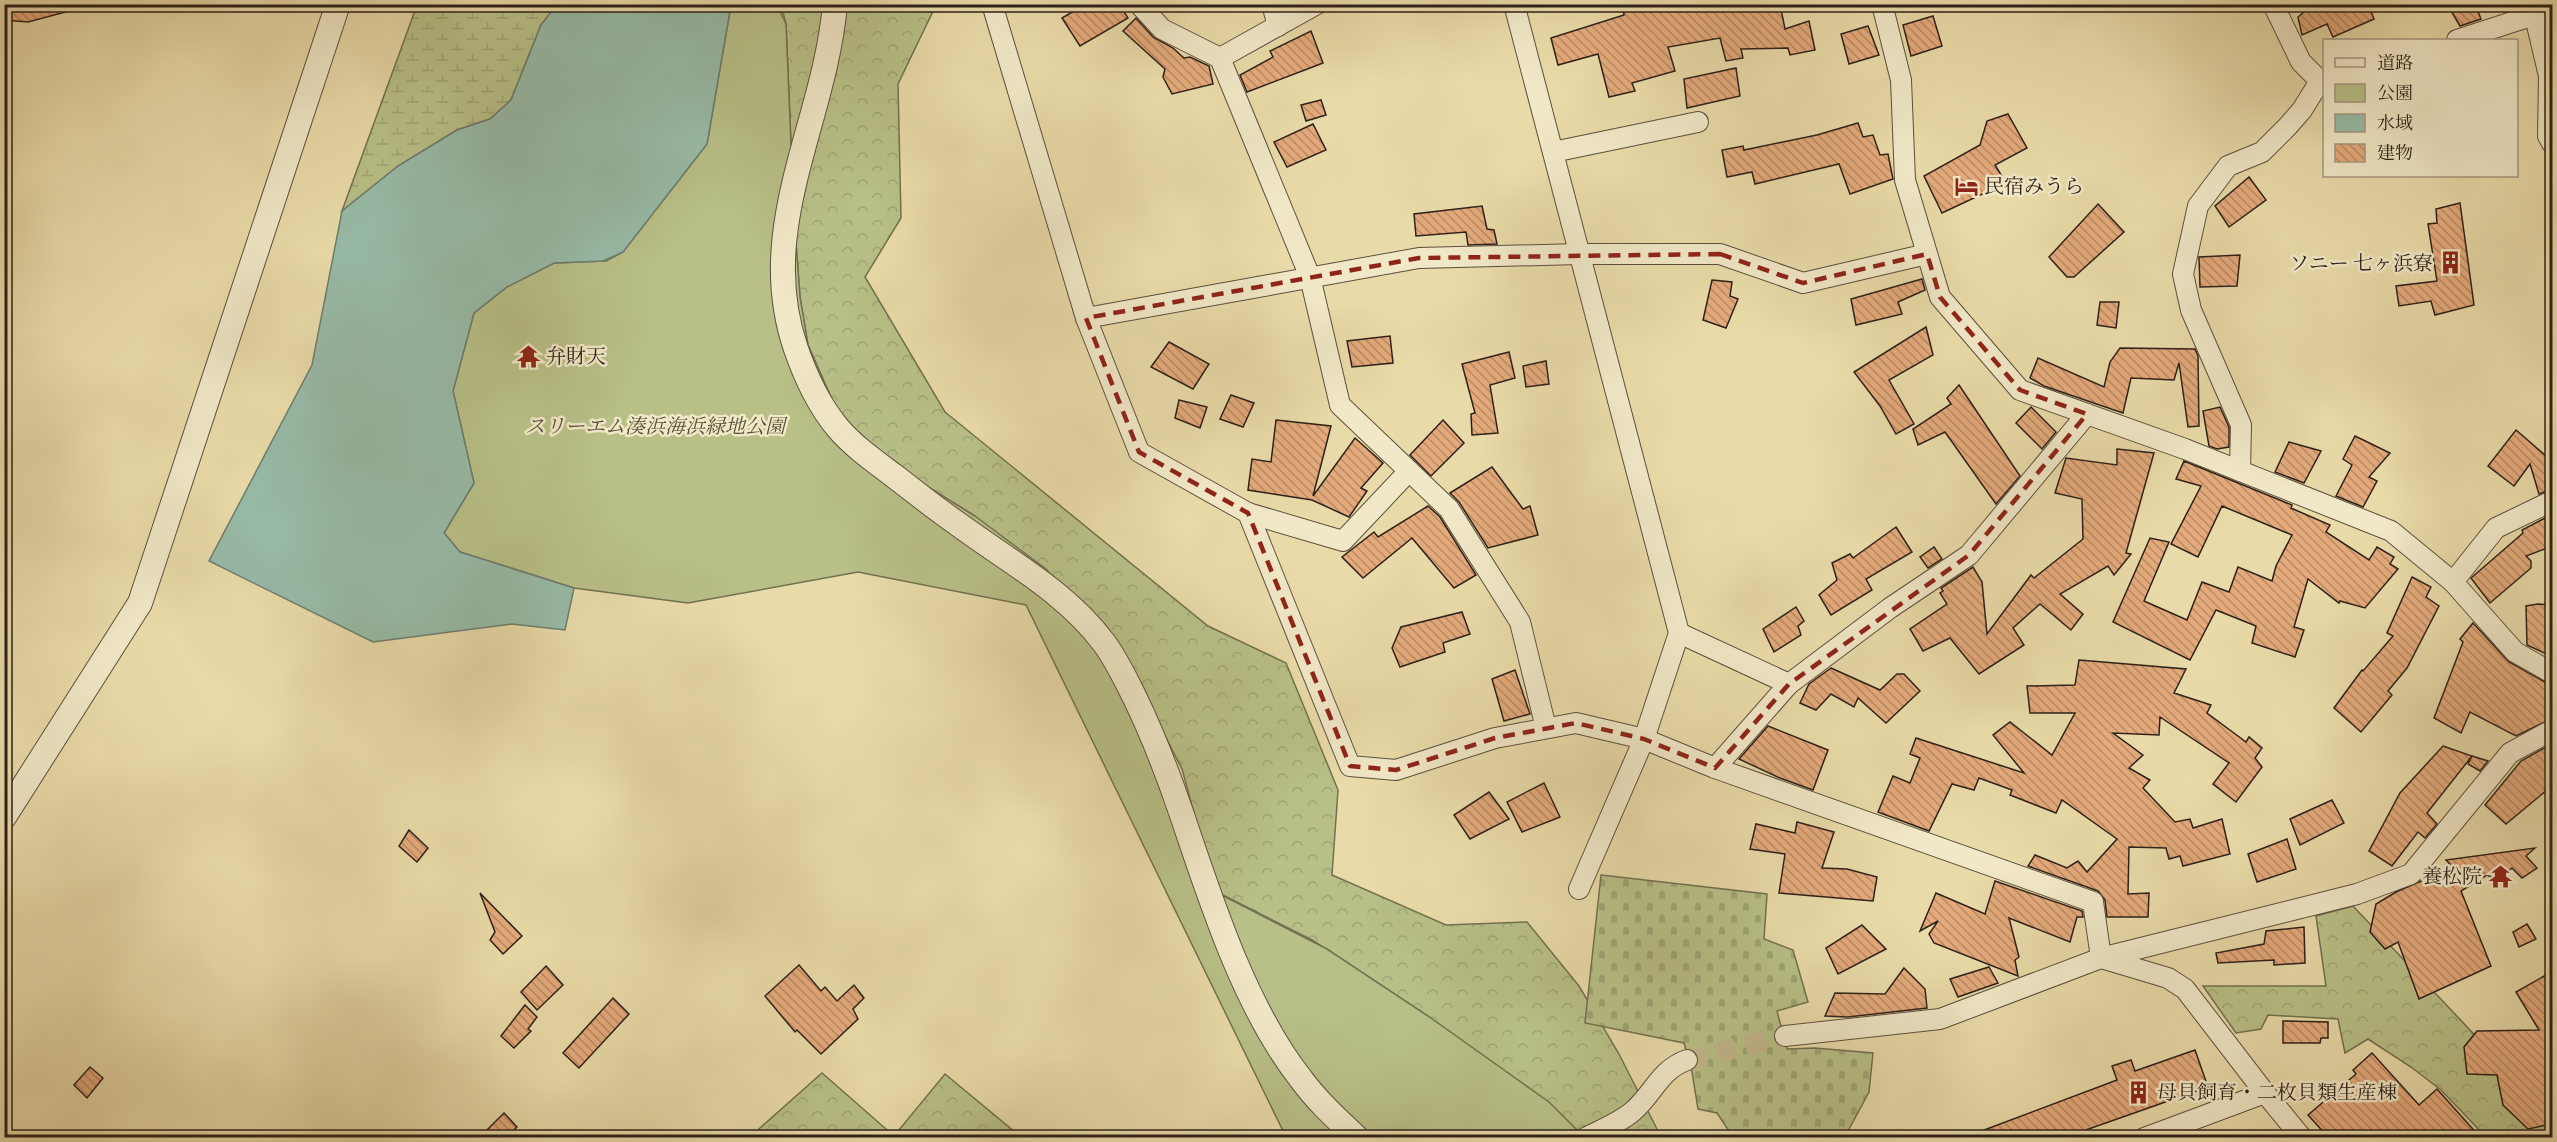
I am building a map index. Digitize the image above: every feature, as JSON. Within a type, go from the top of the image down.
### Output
[{"type":"street","points":[[4,817],[140,603],[338,4]]},
{"type":"street","points":[[835,4],[825,75],[800,160],[785,227],[782,257],[787,314],[796,348],[814,390],[837,426],[873,459],[956,524],[1051,589],[1105,644],[1124,675],[1157,742],[1202,873],[1259,1015],[1301,1080],[1357,1137]]},
{"type":"street","points":[[992,4],[1086,318],[1139,452],[1248,513],[1344,541],[1409,471]]},
{"type":"street","points":[[1139,4],[1162,29],[1220,58],[1310,277],[1340,405],[1449,509],[1520,621],[1546,728]]},
{"type":"street","points":[[1272,4],[1278,26]]},
{"type":"street","points":[[1220,58],[1317,4]]},
{"type":"street","points":[[1514,4],[1679,633],[1644,739],[1579,888]]},
{"type":"street","points":[[1882,4],[1901,80],[1905,180],[1940,297],[2020,390],[2240,471],[2391,531],[2452,582],[2515,652],[2553,673]]},
{"type":"street","points":[[2240,471],[2241,424],[2191,310],[2183,274],[2198,206],[2228,166],[2262,152],[2288,126],[2322,81],[2301,62],[2273,4]]},
{"type":"street","points":[[2540,12],[2553,33]]},
{"type":"street","points":[[2460,39],[2540,12]]},
{"type":"street","points":[[2540,12],[2549,76],[2548,136],[2553,143]]},
{"type":"street","points":[[1553,152],[1698,122]]},
{"type":"street","points":[[1086,318],[1419,258],[1580,254],[1720,254],[1803,283],[1927,254]]},
{"type":"street","points":[[1715,768],[1789,684],[1890,609],[1970,555],[2087,414]]},
{"type":"street","points":[[2452,582],[2496,528],[2553,501]]},
{"type":"street","points":[[1248,513],[1350,766],[1396,770],[1494,738],[1576,723],[1644,739],[1715,768],[2093,902],[2101,958]]},
{"type":"street","points":[[1679,633],[1789,684]]},
{"type":"street","points":[[1785,1036],[1940,1019],[2101,958],[2357,894],[2411,874],[2510,753],[2553,730]]},
{"type":"street","points":[[2101,958],[2168,978],[2185,989],[2302,1137]]},
{"type":"street","points":[[1585,1137],[1613,1125],[1633,1111],[1661,1076],[1677,1064],[1687,1060]]},
{"type":"street","points":[[2144,1137],[2265,1093]]},
{"type":"highlighted area","points":[[1720,254],[1803,283],[1927,254],[1940,297],[2020,390],[2087,414],[1969,555],[1789,684],[1715,768],[1644,739],[1576,723],[1495,738],[1396,770],[1350,766],[1248,513],[1139,452],[1086,318],[1419,258]]},
{"type":"green space","points":[[417,5],[557,5],[541,25],[511,100],[490,119],[457,130],[398,166],[342,211]]},
{"type":"green space","name":"スリーエム湊浜海浜緑地公園","points":[[731,5],[777,5],[786,24],[794,216],[800,297],[808,345],[838,413],[897,468],[975,516],[1046,569],[1123,654],[1200,884],[1327,949],[1428,1016],[1549,1102],[1584,1137],[1286,1137],[1026,605],[858,572],[688,603],[574,588],[460,552],[444,533],[474,483],[453,391],[474,313],[507,287],[554,263],[606,261],[623,252],[707,144]]},
{"type":"green space","points":[[781,5],[936,5],[898,84],[901,218],[865,277],[945,412],[1208,626],[1286,663],[1338,790],[1332,875],[1446,925],[1527,922],[1579,986],[1619,1054],[1661,1137],[1509,1137],[1428,1016],[1312,940],[1215,891],[1182,769],[1123,654],[975,516],[897,468],[838,413],[808,345],[800,297],[794,216],[786,24]]},
{"type":"green space","points":[[1601,875],[1767,894],[1764,939],[1793,950],[1808,1002],[1777,1011],[1787,1049],[1815,1048],[1873,1053],[1869,1092],[1847,1137],[1733,1137],[1717,1113],[1698,1109],[1692,1072],[1684,1043],[1585,1023]]},
{"type":"green space","points":[[2353,906],[2552,1117],[2552,1137],[2486,1137],[2441,1090],[2368,1039],[2345,1053],[2338,1019],[2268,1015],[2261,1029],[2236,1033],[2203,986],[2326,986],[2316,916]]},
{"type":"green space","points":[[822,1073],[894,1136],[945,1074],[1021,1137],[750,1137]]},
{"type":"water","points":[[557,4],[731,5],[707,144],[623,252],[603,261],[554,263],[507,287],[474,313],[453,391],[474,483],[444,533],[460,552],[574,588],[565,630],[512,624],[373,642],[209,561],[312,365],[342,211],[398,166],[457,130],[490,119],[511,100],[541,25]]},
{"type":"building","points":[[4,4],[72,4],[73,10],[28,22],[4,20]]},
{"type":"building","points":[[1086,4],[1119,4],[1128,18],[1080,46],[1062,18]]},
{"type":"building","points":[[1622,4],[1780,4],[1785,29],[1809,21],[1815,50],[1790,55],[1788,48],[1741,49],[1743,58],[1726,61],[1720,38],[1668,47],[1675,71],[1632,83],[1635,91],[1609,97],[1598,54],[1558,65],[1551,38],[1624,15]]},
{"type":"building","points":[[2314,4],[2368,4],[2374,19],[2333,37],[2327,24],[2302,35],[2298,17]]},
{"type":"building","points":[[2447,4],[2475,4],[2481,19],[2460,26]]},
{"type":"building","points":[[1933,16],[1942,46],[1911,56],[1903,25]]},
{"type":"building","points":[[1136,18],[1153,37],[1173,48],[1184,58],[1190,57],[1209,66],[1213,84],[1172,94],[1163,77],[1165,69],[1123,31]]},
{"type":"building","points":[[1868,26],[1879,55],[1849,64],[1841,34]]},
{"type":"building","points":[[1311,31],[1323,63],[1247,92],[1240,75],[1273,57],[1270,51]]},
{"type":"building","points":[[1736,68],[1740,96],[1687,108],[1684,79]]},
{"type":"building","points":[[1321,100],[1326,115],[1306,121],[1301,105]]},
{"type":"building","points":[[2008,114],[2027,148],[1995,165],[2006,183],[1942,213],[1924,176],[1980,145],[1987,121]]},
{"type":"building","points":[[1858,123],[1863,137],[1873,135],[1880,155],[1888,154],[1893,179],[1850,194],[1839,164],[1755,184],[1752,172],[1727,177],[1722,150],[1743,146],[1744,150],[1817,135]]},
{"type":"building","points":[[1313,124],[1326,150],[1287,167],[1274,142]]},
{"type":"building","points":[[2249,177],[2266,200],[2229,227],[2215,206]]},
{"type":"building","name":"ソニー 七ヶ浜寮","points":[[2460,203],[2474,305],[2435,315],[2431,301],[2399,306],[2396,286],[2437,281],[2428,224],[2437,223],[2436,209]]},
{"type":"building","points":[[2098,204],[2124,232],[2074,277],[2067,277],[2049,257]]},
{"type":"building","points":[[1482,206],[1487,229],[1494,230],[1497,244],[1468,245],[1466,232],[1416,236],[1414,214]]},
{"type":"building","points":[[2240,255],[2237,286],[2200,287],[2199,257]]},
{"type":"building","points":[[1922,279],[1925,290],[1898,302],[1902,314],[1856,325],[1851,299]]},
{"type":"building","points":[[1712,280],[1732,282],[1730,296],[1738,299],[1726,328],[1703,320]]},
{"type":"building","points":[[2100,302],[2119,302],[2116,328],[2097,325]]},
{"type":"building","points":[[1926,327],[1933,355],[1889,380],[1914,424],[1896,434],[1880,406],[1854,372]]},
{"type":"building","points":[[1390,336],[1393,363],[1352,367],[1347,341]]},
{"type":"building","points":[[1169,342],[1209,364],[1193,389],[1151,367]]},
{"type":"building","points":[[2120,348],[2195,349],[2198,356],[2199,426],[2188,427],[2179,363],[2174,380],[2131,378],[2123,413],[2044,386],[2030,378],[2038,358],[2104,387],[2110,362]]},
{"type":"building","points":[[1509,352],[1515,378],[1490,385],[1498,433],[1472,435],[1471,414],[1475,413],[1462,364]]},
{"type":"building","points":[[1546,361],[1549,384],[1526,387],[1523,366]]},
{"type":"building","points":[[1959,385],[2020,476],[1996,504],[1945,432],[1918,445],[1913,429],[1951,404],[1947,398]]},
{"type":"building","points":[[1231,395],[1254,403],[1243,427],[1220,419]]},
{"type":"building","points":[[1179,400],[1207,407],[1200,428],[1175,418]]},
{"type":"building","points":[[2031,407],[2056,432],[2042,449],[2016,423]]},
{"type":"building","points":[[2220,407],[2229,427],[2229,447],[2217,449],[2209,446],[2203,411]]},
{"type":"building","points":[[1276,420],[1331,426],[1313,496],[1355,438],[1383,463],[1361,488],[1367,491],[1349,517],[1312,500],[1248,490],[1252,459],[1271,462]]},
{"type":"building","points":[[1443,420],[1464,443],[1431,476],[1410,455]]},
{"type":"building","points":[[2516,430],[2545,455],[2553,473],[2553,489],[2539,494],[2530,464],[2514,486],[2488,466]]},
{"type":"building","points":[[2355,436],[2390,453],[2369,477],[2377,481],[2363,507],[2336,496],[2352,465],[2343,459]]},
{"type":"building","points":[[2289,442],[2321,451],[2304,483],[2275,472]]},
{"type":"building","points":[[2117,449],[2154,453],[2126,553],[2131,554],[2114,575],[2108,566],[2060,594],[2083,614],[2071,630],[2040,604],[2013,628],[2024,645],[1979,674],[1950,638],[1923,651],[1910,629],[1947,604],[1940,593],[1943,591],[1941,588],[1973,567],[1982,582],[1987,634],[2031,575],[2034,578],[2083,539],[2082,499],[2055,493],[2066,458],[2117,465]]},
{"type":"building","points":[[2184,461],[2292,505],[2291,508],[2330,525],[2326,532],[2369,560],[2377,547],[2394,557],[2390,564],[2398,569],[2365,608],[2340,601],[2339,603],[2308,579],[2294,627],[2304,630],[2295,657],[2252,643],[2256,626],[2216,610],[2190,660],[2113,622],[2150,538],[2169,542],[2144,601],[2187,620],[2202,582],[2229,592],[2238,567],[2272,581],[2276,566],[2292,535],[2222,506],[2198,557],[2171,544],[2201,486],[2176,479]]},
{"type":"building","points":[[1492,467],[1523,509],[1530,506],[1538,535],[1488,548],[1459,502],[1450,493]]},
{"type":"building","points":[[1428,506],[1440,517],[1476,575],[1454,588],[1412,538],[1363,578],[1342,557],[1374,532],[1378,537]]},
{"type":"building","points":[[2553,514],[2553,546],[2526,556],[2531,561],[2531,568],[2490,603],[2471,578],[2523,533],[2522,530]]},
{"type":"building","points":[[1896,527],[1912,552],[1866,579],[1872,590],[1831,615],[1819,595],[1837,580],[1832,563],[1850,554],[1853,558]]},
{"type":"building","points":[[1934,547],[1942,559],[1928,568],[1920,557]]},
{"type":"building","points":[[2412,577],[2431,587],[2426,597],[2439,606],[2407,668],[2388,691],[2392,695],[2361,732],[2334,708],[2362,670],[2393,636],[2387,633]]},
{"type":"building","points":[[2553,605],[2553,657],[2527,645],[2526,606]]},
{"type":"building","points":[[1796,607],[1804,621],[1798,626],[1801,635],[1774,652],[1763,629]]},
{"type":"building","points":[[1462,612],[1470,634],[1443,643],[1445,652],[1400,667],[1392,648],[1401,627]]},
{"type":"building","points":[[2473,623],[2509,662],[2550,685],[2553,690],[2553,718],[2516,736],[2470,712],[2461,733],[2434,718],[2463,642],[2460,639]]},
{"type":"building","points":[[2079,660],[2186,669],[2174,693],[2211,705],[2207,713],[2246,742],[2249,737],[2262,748],[2255,758],[2262,767],[2236,802],[2213,784],[2229,763],[2160,717],[2159,735],[2113,733],[2143,755],[2129,768],[2150,780],[2143,788],[2175,822],[2190,819],[2193,828],[2222,819],[2230,854],[2183,866],[2180,856],[2169,859],[2166,848],[2129,847],[2128,894],[2149,893],[2148,917],[2107,917],[2105,900],[2098,891],[2028,866],[2035,855],[2067,868],[2078,861],[2087,872],[2117,839],[2062,800],[2056,813],[2010,795],[2012,790],[1979,778],[1974,790],[1952,784],[1929,831],[1878,812],[1893,776],[1910,783],[1920,758],[1910,754],[1916,738],[2024,773],[1993,735],[2010,722],[2052,755],[2075,713],[2030,713],[2027,686],[2075,685]]},
{"type":"building","points":[[1831,668],[1880,690],[1897,674],[1904,674],[1920,691],[1886,723],[1858,698],[1854,707],[1831,694],[1816,710],[1800,703],[1809,684]]},
{"type":"building","points":[[1515,670],[1530,714],[1504,721],[1492,679]]},
{"type":"building","points":[[1768,726],[1828,750],[1813,790],[1739,759]]},
{"type":"building","points":[[2553,743],[2553,785],[2506,824],[2485,805],[2521,761]]},
{"type":"building","points":[[2443,746],[2472,756],[2427,813],[2437,824],[2425,838],[2418,832],[2392,866],[2369,851],[2400,793]]},
{"type":"building","points":[[2472,756],[2488,761],[2480,771],[2468,764]]},
{"type":"building","points":[[1544,783],[1560,817],[1522,832],[1507,802]]},
{"type":"building","points":[[1489,792],[1509,819],[1470,839],[1454,815]]},
{"type":"building","points":[[2332,800],[2344,823],[2300,845],[2290,819]]},
{"type":"building","points":[[1797,822],[1834,832],[1822,868],[1847,869],[1877,877],[1873,901],[1779,893],[1785,854],[1750,849],[1756,824],[1795,833]]},
{"type":"building","points":[[409,830],[428,848],[417,862],[399,846]]},
{"type":"building","points":[[2287,839],[2296,869],[2257,882],[2248,854]]},
{"type":"building","points":[[2535,848],[2526,856],[2537,868],[2522,878],[2512,868],[2497,880],[2487,875],[2461,891],[2491,966],[2419,999],[2398,942],[2385,949],[2370,932],[2376,904],[2396,892],[2453,867],[2446,860]]},
{"type":"building","points":[[1995,881],[2082,911],[2083,917],[2077,917],[2070,942],[2009,918],[2019,957],[2015,960],[2018,976],[1934,943],[1929,934],[1938,921],[1920,931],[1936,893],[1985,914]]},
{"type":"building","points":[[480,893],[522,936],[503,954],[490,940],[495,932]]},
{"type":"building","points":[[2527,924],[2536,939],[2519,947],[2513,932]]},
{"type":"building","points":[[1862,925],[1886,949],[1838,974],[1826,948]]},
{"type":"building","points":[[2304,927],[2305,963],[2274,965],[2274,960],[2218,963],[2216,953],[2264,944],[2266,931]]},
{"type":"building","points":[[799,965],[821,991],[825,987],[837,1001],[854,985],[864,998],[853,1009],[858,1019],[821,1054],[797,1030],[795,1032],[765,996]]},
{"type":"building","points":[[546,966],[563,985],[537,1010],[521,992]]},
{"type":"building","points":[[1989,967],[1998,983],[1958,997],[1950,979]]},
{"type":"building","points":[[1904,968],[1925,989],[1927,1008],[1848,1017],[1825,1016],[1835,993],[1885,994]]},
{"type":"building","points":[[2553,971],[2553,1091],[2549,1091],[2551,1124],[2528,1129],[2503,1105],[2497,1075],[2467,1074],[2464,1047],[2477,1031],[2539,1030],[2516,992]]},
{"type":"building","points":[[613,998],[629,1014],[579,1068],[563,1053]]},
{"type":"building","points":[[525,1005],[537,1017],[528,1029],[531,1031],[514,1048],[501,1036]]},
{"type":"building","points":[[2283,1021],[2328,1022],[2328,1038],[2321,1038],[2320,1043],[2283,1043]]},
{"type":"building","name":"母貝飼育・二枚貝類生産棟","points":[[2195,1050],[2208,1087],[2066,1137],[1972,1137],[1971,1135],[2117,1080],[2112,1066],[2131,1060],[2135,1071]]},
{"type":"building","points":[[2372,1053],[2419,1105],[2437,1089],[2480,1137],[2328,1137],[2308,1115],[2356,1074],[2353,1070]]},
{"type":"building","points":[[90,1067],[103,1078],[87,1098],[74,1085]]},
{"type":"building","points":[[504,1113],[517,1127],[507,1137],[480,1137]]},
{"type":"tunnel","points":[[1687,1060],[1785,1036]]},
{"type":"place","name":"民宿みうら","points":[[1966,186]]},
{"type":"place","name":"ソニー 七ヶ浜寮","points":[[2451,263]]},
{"type":"place","name":"弁財天","points":[[528,356]]},
{"type":"place","name":"養松院","points":[[2500,876]]},
{"type":"place","name":"母貝飼育・二枚貝類生産棟","points":[[2139,1092]]}]
